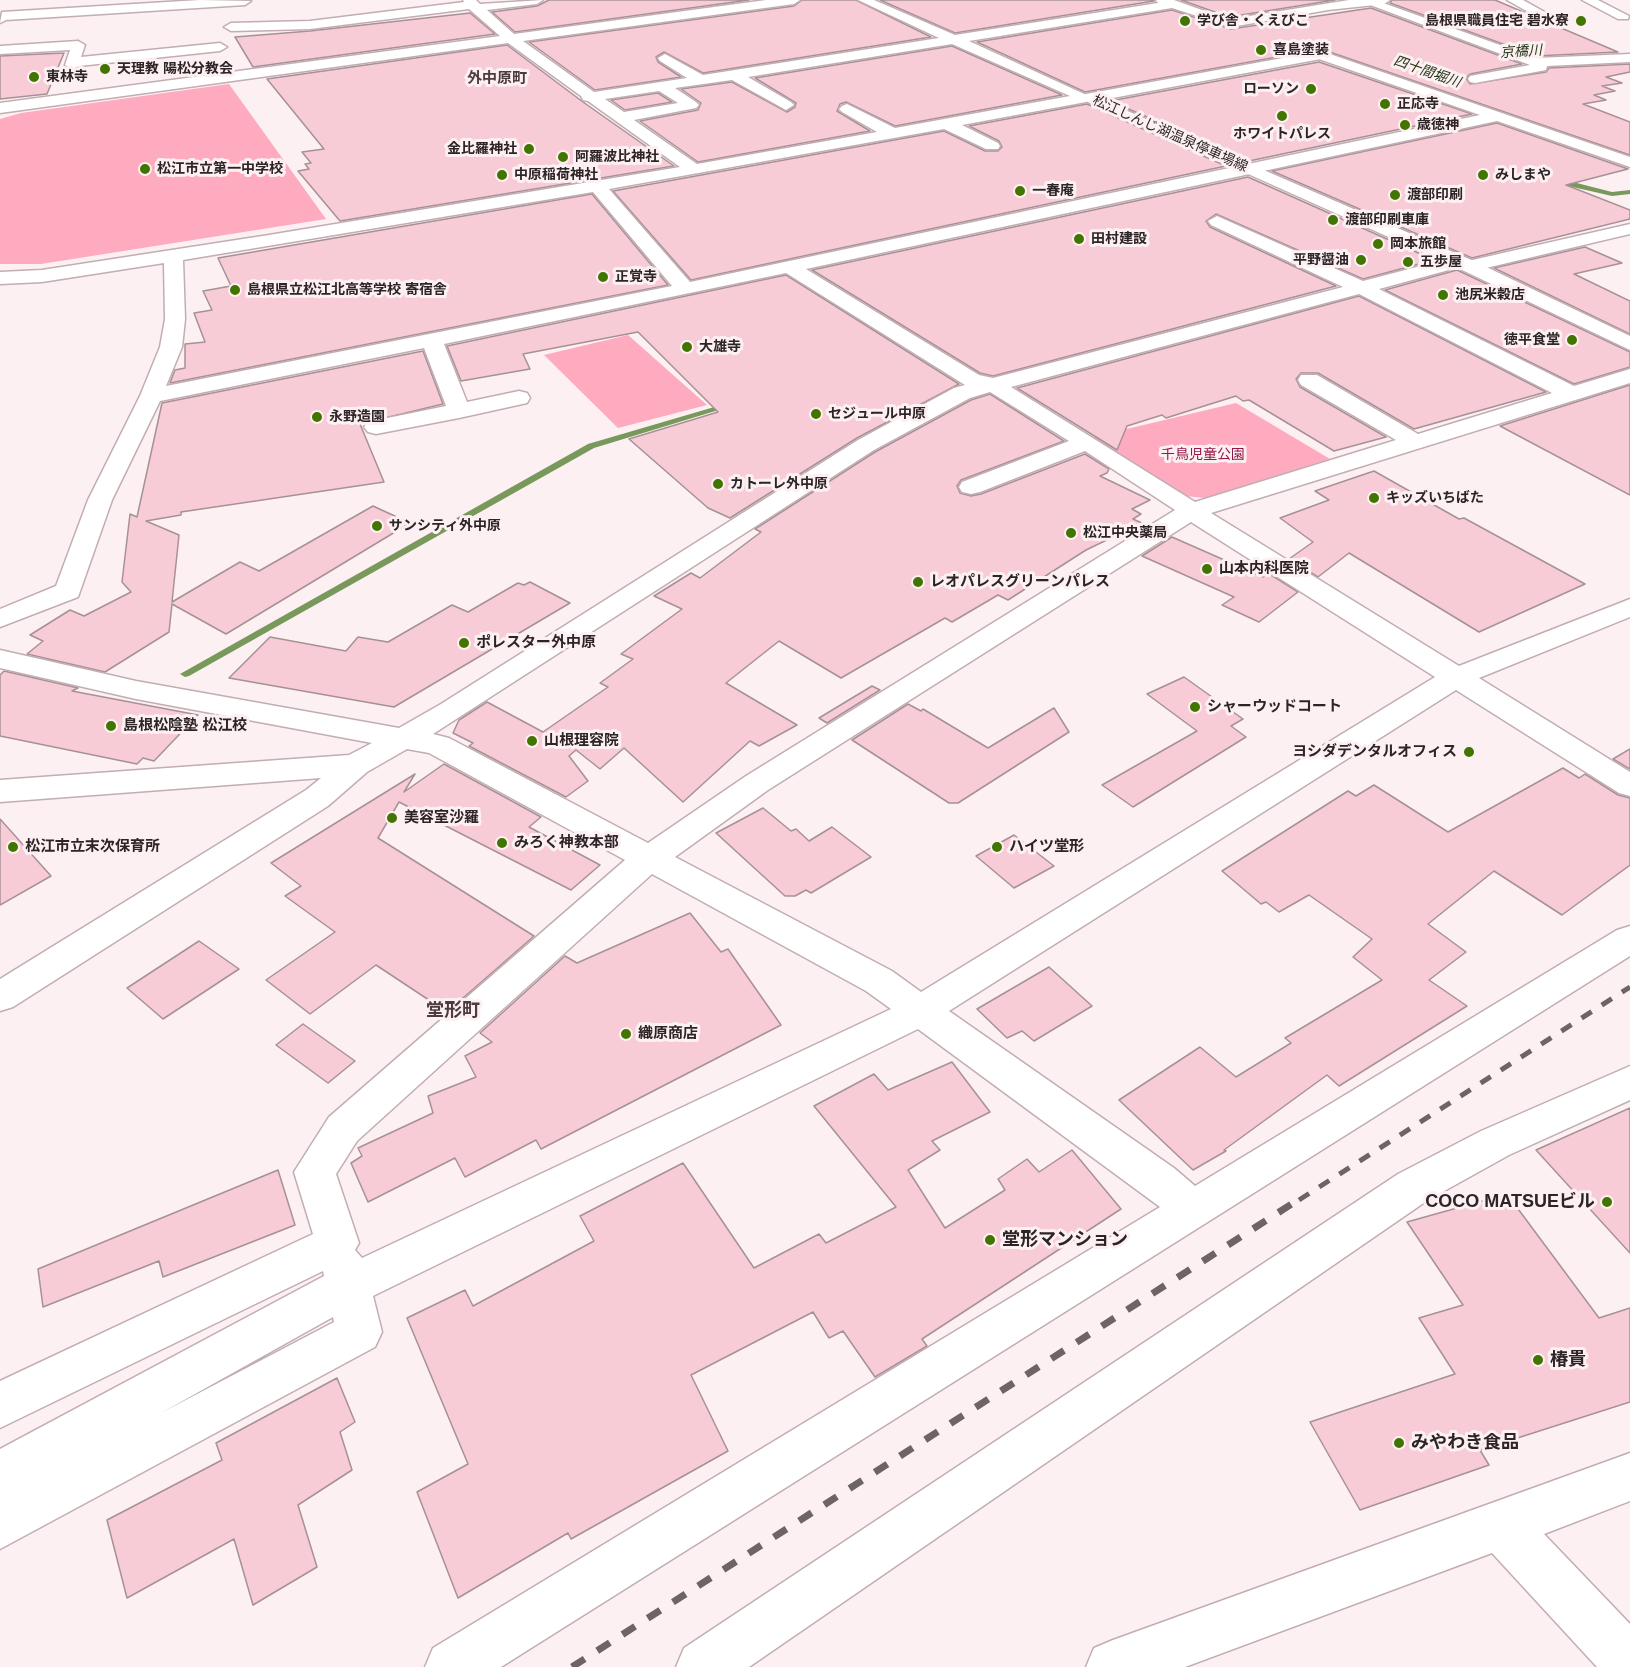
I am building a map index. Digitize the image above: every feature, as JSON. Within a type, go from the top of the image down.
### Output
[{"type":"street","points":[[0,19],[2,16],[245,0]]},
{"type":"street","points":[[210,80],[220,47],[245,0]]},
{"type":"street","points":[[231,27],[310,25],[472,4],[537,0]]},
{"type":"street","points":[[0,108],[794,0]]},
{"type":"street","points":[[864,0],[1086,98]]},
{"type":"street","points":[[588,97],[956,40],[1167,2],[1231,23],[1251,25],[1295,11],[1384,0]]},
{"type":"street","points":[[1513,0],[1544,15]]},
{"type":"street","points":[[1588,0],[1623,16]]},
{"type":"street","points":[[1365,1],[1490,48],[1543,62],[1630,58]]},
{"type":"street","points":[[472,4],[511,39],[588,97],[694,170]]},
{"type":"street","points":[[495,23],[516,21]]},
{"type":"street","points":[[0,50],[78,45],[59,100]]},
{"type":"street","points":[[72,62],[220,47]]},
{"type":"street","points":[[1299,47],[1630,162]]},
{"type":"street","points":[[747,55],[774,69]]},
{"type":"street","name":"松江しんじ湖温泉停車場線","points":[[1086,98],[1321,55]]},
{"type":"street","points":[[277,56],[288,69]]},
{"type":"street","points":[[849,57],[868,67]]},
{"type":"street","points":[[666,58],[701,80]]},
{"type":"street","points":[[1576,61],[1609,73]]},
{"type":"street","points":[[1475,79],[1542,67],[1543,62]]},
{"type":"street","points":[[812,63],[832,73]]},
{"type":"street","points":[[734,75],[786,105]]},
{"type":"street","points":[[618,118],[691,105],[662,86]]},
{"type":"street","points":[[0,278],[42,276],[172,256],[694,170],[890,132],[947,124],[1086,98]]},
{"type":"street","name":"松江しんじ湖温泉停車場線","points":[[1086,98],[1464,264],[1630,344]]},
{"type":"street","points":[[847,109],[890,132]]},
{"type":"street","points":[[151,396],[685,289],[1499,116]]},
{"type":"street","points":[[947,124],[992,146]]},
{"type":"street","points":[[597,186],[685,289]]},
{"type":"street","points":[[1217,221],[1359,287],[1572,394]]},
{"type":"street","points":[[0,998],[317,798],[356,765],[452,711],[866,445],[962,393],[1359,287],[1630,229]]},
{"type":"street","points":[[0,619],[68,591],[100,500],[151,396],[174,334],[176,299],[172,256]]},
{"type":"street","points":[[789,267],[973,381],[991,384],[1087,442],[1177,499],[1191,511],[1630,786]]},
{"type":"street","points":[[432,340],[459,411]]},
{"type":"street","points":[[0,1524],[358,1332],[342,1264],[315,1172],[343,1129],[649,858],[757,783],[1191,511],[1630,376]]},
{"type":"street","points":[[1309,380],[1416,442]]},
{"type":"street","points":[[376,427],[519,398]]},
{"type":"street","points":[[971,487],[1087,442]]},
{"type":"street","points":[[0,1405],[342,1264],[885,1030],[921,1010],[1409,704],[1455,678],[1630,607]]},
{"type":"street","points":[[0,659],[136,690],[438,745],[879,981],[1159,1181],[1193,1210]]},
{"type":"street","points":[[0,791],[356,765]]},
{"type":"street","points":[[452,1667],[1630,939]]},
{"type":"street","points":[[704,1667],[1413,1187],[1495,1143],[1630,1082]]},
{"type":"street","points":[[0,1475],[342,1264]]},
{"type":"street","points":[[1113,1667],[1502,1526],[1630,1477]]},
{"type":"street","points":[[1502,1526],[1630,1663]]},
{"type":"green space","name":"松江市立第一中学校","points":[[229,84],[326,219],[41,264],[0,264],[0,119],[21,113]]},
{"type":"green space","points":[[628,335],[707,405],[618,428],[544,355]]},
{"type":"green space","name":"千鳥児童公園","points":[[1236,403],[1330,459],[1205,498],[1185,496],[1093,437]]},
{"type":"building","points":[[549,0],[749,0],[515,32],[492,12],[537,6]]},
{"type":"building","points":[[802,0],[856,0],[931,37],[703,73],[664,52],[656,57],[658,62],[681,77],[595,90],[529,42],[794,6]]},
{"type":"building","points":[[880,0],[1154,0],[1154,1],[955,33]]},
{"type":"building","points":[[1181,0],[1335,0],[1229,17]]},
{"type":"building","points":[[1392,0],[1495,0],[1618,52],[1536,56],[1390,3]]},
{"type":"building","points":[[1371,8],[1522,64],[1470,74],[1466,78],[1470,84],[1546,72],[1549,68],[1630,64],[1630,72],[1606,77],[1622,83],[1602,86],[1615,91],[1594,95],[1606,100],[1583,104],[1630,122],[1630,155],[1321,49],[1085,92],[977,42],[1172,10],[1231,29]]},
{"type":"building","points":[[470,13],[495,34],[253,67],[235,37],[310,31]]},
{"type":"building","points":[[507,45],[674,166],[340,221],[298,171],[309,169],[305,164],[311,163],[302,152],[324,149],[267,79]]},
{"type":"building","points":[[952,46],[1062,95],[895,126],[846,102],[840,104],[837,111],[870,131],[698,162],[640,121],[698,110],[701,103],[681,89],[732,82],[787,112],[795,107],[796,103],[755,78]]},
{"type":"building","name":"東林寺","points":[[64,53],[47,94],[0,99],[0,56]]},
{"type":"building","points":[[1319,62],[1472,114],[1249,161],[1110,101]]},
{"type":"building","points":[[658,93],[672,102],[625,110],[611,100]]},
{"type":"building","points":[[1087,104],[1226,166],[691,280],[613,191],[944,131],[985,151],[998,151],[1002,147],[999,141],[969,126]]},
{"type":"building","points":[[1497,123],[1628,169],[1566,185],[1630,210],[1630,219],[1472,258],[1272,171]]},
{"type":"building","points":[[1248,177],[1434,260],[1363,279],[1216,214],[1206,221],[1210,227],[1336,286],[993,376],[980,373],[812,270]]},
{"type":"building","points":[[592,194],[668,285],[170,383],[175,370],[185,368],[185,344],[205,342],[194,313],[212,310],[203,291],[231,286],[218,258]]},
{"type":"building","points":[[1585,247],[1622,263],[1574,274],[1630,301],[1630,334],[1494,268]]},
{"type":"building","points":[[1457,270],[1630,352],[1630,367],[1574,384],[1385,290]]},
{"type":"building","points":[[786,275],[959,384],[857,438],[730,518],[708,508],[629,439],[718,412],[638,332],[523,354],[530,369],[461,381],[447,346]]},
{"type":"building","points":[[1359,296],[1546,392],[1414,429],[1318,373],[1301,373],[1296,379],[1300,387],[1386,437],[1334,451],[1249,400],[1243,401],[1236,396],[1166,418],[1162,415],[1127,426],[1117,450],[1017,388]]},
{"type":"building","points":[[423,351],[443,404],[360,424],[384,482],[181,512],[181,515],[146,521],[179,535],[172,602],[240,562],[259,571],[373,506],[410,523],[226,634],[172,604],[169,632],[105,672],[27,654],[43,641],[30,635],[70,610],[84,616],[131,592],[122,582],[130,514],[137,517],[162,403]]},
{"type":"building","points":[[1630,385],[1630,495],[1500,426]]},
{"type":"building","points":[[990,394],[1064,441],[961,480],[957,486],[960,493],[971,496],[981,494],[1085,454],[1109,469],[1107,473],[1100,476],[1150,500],[1132,509],[1141,514],[1133,519],[1142,523],[1086,550],[1008,600],[998,595],[952,622],[945,618],[841,678],[779,641],[726,683],[797,725],[759,746],[750,741],[683,802],[624,748],[600,769],[576,750],[569,756],[588,781],[566,797],[469,746],[473,743],[453,733],[459,720],[487,702],[543,732],[608,687],[600,683],[633,659],[621,654],[682,609],[654,596],[691,573],[700,578],[761,532],[755,529],[875,452],[971,400]]},
{"type":"building","points":[[1374,471],[1459,519],[1464,518],[1585,584],[1479,632],[1349,553],[1318,577],[1289,559],[1313,542],[1280,518],[1329,500],[1315,491]]},
{"type":"building","points":[[1172,537],[1263,577],[1268,573],[1298,592],[1259,622],[1222,605],[1234,597],[1142,556]]},
{"type":"building","name":"ポレスター外中原","points":[[530,582],[570,603],[394,707],[229,678],[270,637],[346,651],[358,637],[388,642],[452,605],[468,612],[518,583],[524,585]]},
{"type":"building","name":"島根松陰塾 松江校","points":[[4,671],[78,688],[72,691],[198,715],[154,761],[143,758],[137,764],[0,736],[0,675]]},
{"type":"building","points":[[1184,677],[1243,719],[1231,726],[1246,737],[1133,807],[1102,785],[1197,731],[1147,694]]},
{"type":"building","points":[[872,686],[880,690],[827,723],[819,718]]},
{"type":"building","points":[[908,704],[921,711],[923,709],[988,748],[1054,708],[1069,732],[958,803],[949,803],[852,740]]},
{"type":"building","points":[[1630,749],[1630,769],[1613,759]]},
{"type":"building","points":[[444,764],[541,817],[529,827],[600,865],[571,890],[399,802],[378,838],[534,936],[447,1012],[376,965],[310,1014],[266,980],[335,932],[285,896],[301,886],[271,863],[415,774],[404,792]]},
{"type":"building","points":[[1563,768],[1579,778],[1585,774],[1618,795],[1630,798],[1630,865],[1562,915],[1494,871],[1428,924],[1466,952],[1429,980],[1467,1006],[1339,1086],[1327,1075],[1224,1150],[1226,1151],[1193,1170],[1119,1100],[1200,1047],[1236,1077],[1291,1043],[1285,1038],[1382,980],[1353,957],[1372,939],[1309,895],[1279,912],[1266,902],[1261,904],[1222,871],[1348,791],[1356,796],[1374,785],[1448,832]]},
{"type":"building","points":[[763,808],[791,831],[796,829],[809,841],[832,827],[871,857],[811,893],[806,890],[795,896],[785,896],[716,833]]},
{"type":"building","name":"松江市立末次保育所","points":[[0,819],[51,876],[0,905]]},
{"type":"building","points":[[1014,835],[1054,866],[1014,888],[976,856]]},
{"type":"building","name":"織原商店","points":[[690,913],[721,952],[728,949],[781,1025],[541,1149],[536,1140],[465,1177],[455,1158],[368,1202],[351,1163],[362,1156],[358,1148],[433,1113],[428,1096],[476,1077],[465,1056],[492,1042],[480,1033],[565,956],[577,963]]},
{"type":"building","points":[[199,941],[239,969],[163,1019],[127,988]]},
{"type":"building","points":[[1049,967],[1092,1006],[1034,1041],[1022,1031],[1007,1038],[977,1009]]},
{"type":"building","points":[[303,1024],[355,1061],[328,1083],[276,1045]]},
{"type":"building","points":[[952,1062],[990,1112],[932,1141],[940,1150],[908,1170],[945,1228],[1005,1190],[998,1179],[1027,1159],[1039,1172],[1072,1150],[1121,1209],[922,1339],[927,1346],[875,1377],[843,1331],[829,1338],[813,1312],[691,1375],[728,1451],[571,1539],[568,1533],[458,1598],[417,1492],[468,1464],[407,1318],[465,1290],[473,1306],[594,1241],[580,1216],[683,1163],[754,1268],[819,1234],[826,1243],[896,1207],[814,1106],[874,1074],[888,1090]]},
{"type":"building","name":"COCO MATSUEビル","points":[[1630,1108],[1630,1253],[1536,1150]]},
{"type":"building","points":[[278,1170],[295,1225],[163,1277],[159,1261],[43,1307],[38,1269]]},
{"type":"building","name":"椿貴","points":[[1507,1194],[1599,1318],[1630,1308],[1630,1402],[1480,1450],[1489,1465],[1360,1510],[1310,1422],[1455,1374],[1419,1318],[1463,1305],[1407,1222]]},
{"type":"building","points":[[337,1378],[355,1422],[340,1432],[352,1470],[298,1505],[317,1567],[253,1605],[234,1539],[127,1598],[107,1520],[222,1460],[216,1443]]},
{"type":"waterway","points":[[1554,182],[1561,181],[1612,194],[1630,192]]},
{"type":"waterway","points":[[185,674],[591,446],[731,405]]},
{"type":"railway","points":[[1299,1200],[1630,987]]},
{"type":"railway","points":[[572,1667],[1301,1198]]},
{"type":"place","name":"学び舎・くえびこ","points":[[1185,21]]},
{"type":"place","name":"島根県職員住宅 碧水寮","points":[[1581,21]]},
{"type":"place","name":"喜島塗装","points":[[1261,50]]},
{"type":"place","name":"天理教 陽松分教会","points":[[105,69]]},
{"type":"place","name":"東林寺","points":[[34,77]]},
{"type":"place","name":"ローソン","points":[[1311,89]]},
{"type":"place","name":"正応寺","points":[[1385,104]]},
{"type":"place","name":"ホワイトパレス","points":[[1282,116]]},
{"type":"place","name":"歳徳神","points":[[1405,125]]},
{"type":"place","name":"金比羅神社","points":[[529,149]]},
{"type":"place","name":"阿羅波比神社","points":[[563,157]]},
{"type":"place","name":"松江市立第一中学校","points":[[145,169]]},
{"type":"place","name":"中原稲荷神社","points":[[502,175]]},
{"type":"place","name":"みしまや","points":[[1483,175]]},
{"type":"place","name":"一春庵","points":[[1020,191]]},
{"type":"place","name":"渡部印刷","points":[[1395,195]]},
{"type":"place","name":"渡部印刷車庫","points":[[1333,220]]},
{"type":"place","name":"田村建設","points":[[1079,239]]},
{"type":"place","name":"岡本旅館","points":[[1378,244]]},
{"type":"place","name":"平野醤油","points":[[1361,260]]},
{"type":"place","name":"五歩屋","points":[[1408,262]]},
{"type":"place","name":"正覚寺","points":[[603,277]]},
{"type":"place","name":"島根県立松江北高等学校 寄宿舎","points":[[235,290]]},
{"type":"place","name":"池尻米穀店","points":[[1443,295]]},
{"type":"place","name":"徳平食堂","points":[[1572,340]]},
{"type":"place","name":"大雄寺","points":[[687,347]]},
{"type":"place","name":"セジュール中原","points":[[816,414]]},
{"type":"place","name":"永野造園","points":[[317,417]]},
{"type":"place","name":"カトーレ外中原","points":[[718,484]]},
{"type":"place","name":"キッズいちばた","points":[[1374,498]]},
{"type":"place","name":"サンシティ外中原","points":[[377,526]]},
{"type":"place","name":"松江中央薬局","points":[[1071,533]]},
{"type":"place","name":"山本内科医院","points":[[1207,569]]},
{"type":"place","name":"レオパレスグリーンパレス","points":[[918,582]]},
{"type":"place","name":"ポレスター外中原","points":[[464,643]]},
{"type":"place","name":"シャーウッドコート","points":[[1195,707]]},
{"type":"place","name":"島根松陰塾 松江校","points":[[111,726]]},
{"type":"place","name":"山根理容院","points":[[532,741]]},
{"type":"place","name":"ヨシダデンタルオフィス","points":[[1469,752]]},
{"type":"place","name":"美容室沙羅","points":[[392,818]]},
{"type":"place","name":"みろく神教本部","points":[[502,843]]},
{"type":"place","name":"松江市立末次保育所","points":[[13,847]]},
{"type":"place","name":"ハイツ堂形","points":[[997,847]]},
{"type":"place","name":"織原商店","points":[[626,1034]]},
{"type":"place","name":"COCO MATSUEビル","points":[[1607,1202]]},
{"type":"place","name":"堂形マンション","points":[[990,1240]]},
{"type":"place","name":"椿貴","points":[[1538,1360]]},
{"type":"place","name":"みやわき食品","points":[[1399,1443]]},
{"type":"district","name":"外中原町","points":[[497,79]]},
{"type":"district","name":"堂形町","points":[[453,1011]]},
{"type":"water label","name":"京橋川","points":[[1521,52]]},
{"type":"water label","name":"四十間堀川","points":[[1427,72]]}]
